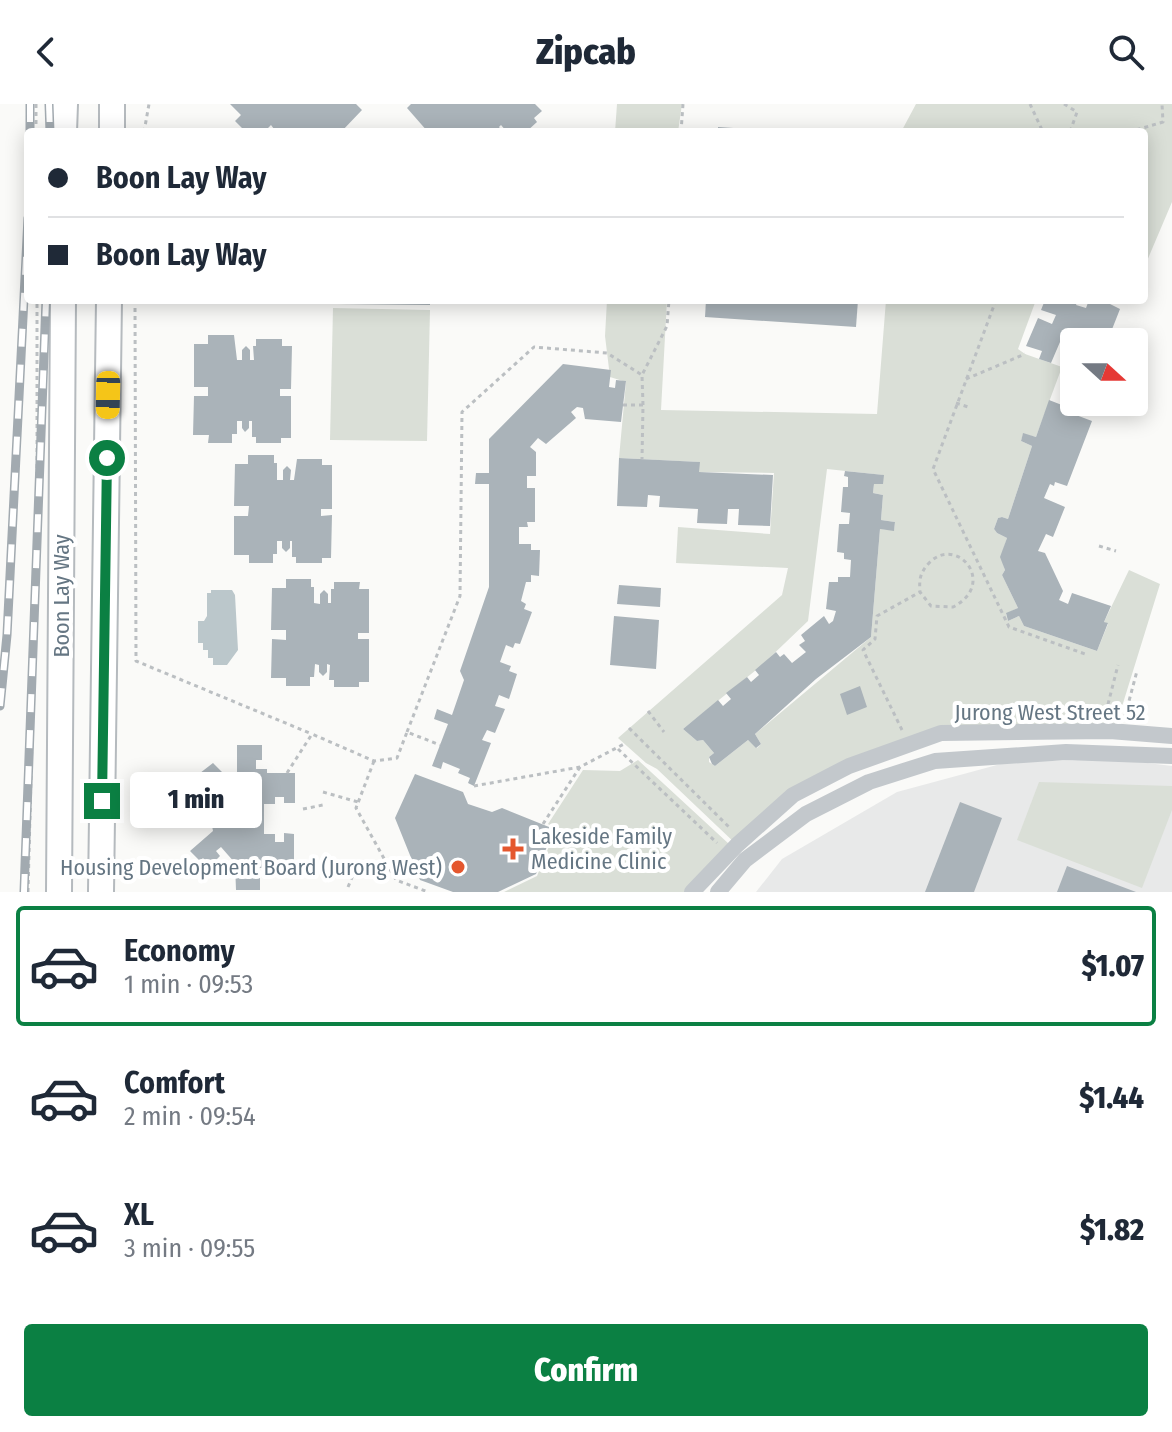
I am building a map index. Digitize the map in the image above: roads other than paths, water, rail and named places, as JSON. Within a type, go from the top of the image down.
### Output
[{"type":"main road","points":[[64,128],[65,104]]},
{"type":"main road","points":[[112,104],[112,128]]},
{"type":"main road","name":"Boon Lay Way","points":[[59,892],[63,304]]},
{"type":"main road","name":"Boon Lay Way","points":[[101,892],[109,304]]},
{"type":"street","name":"Jurong West Street 52","points":[[692,892],[742,840],[798,792],[849,766],[941,733],[1101,731],[1172,736]]},
{"type":"street","name":"Jurong West Street 52","points":[[718,892],[745,860],[806,814],[869,782],[935,761],[1066,752],[1172,756]]},
{"type":"railway","points":[[30,104],[30,128]]},
{"type":"railway","points":[[49,104],[50,128]]},
{"type":"railway","points":[[0,706],[7,635],[24,297]]},
{"type":"railway","points":[[24,892],[46,304]]},
{"type":"place","name":"Lakeside Family Medicine Clinic","points":[[513,849]]},
{"type":"place","name":"Housing Development Board (Jurong West)","points":[[458,867]]}]
